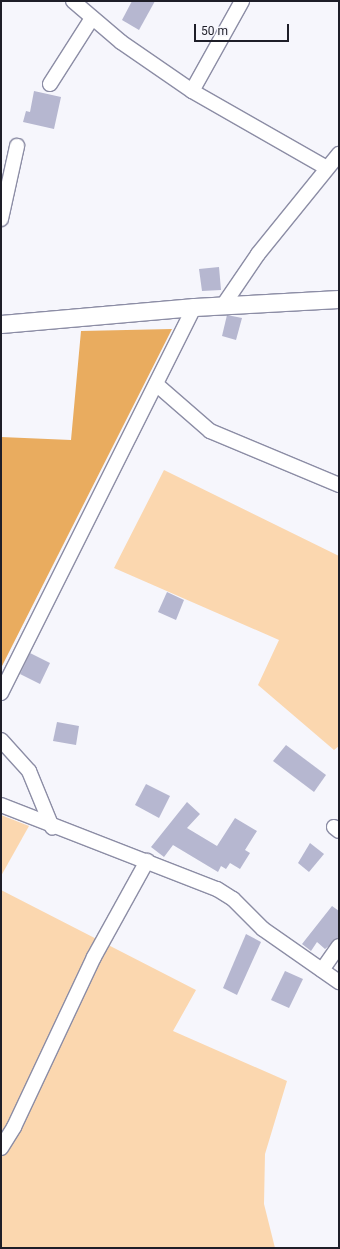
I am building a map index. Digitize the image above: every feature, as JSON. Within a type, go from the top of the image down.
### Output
[{"type":"street","points":[[73,1],[90,10],[121,42],[192,91],[327,168]]},
{"type":"street","points":[[192,91],[242,1]]},
{"type":"street","points":[[50,84],[90,10]]},
{"type":"street","points":[[1,219],[17,146]]},
{"type":"street","points":[[222,306],[258,254],[339,154]]},
{"type":"street","points":[[1,324],[194,307],[339,298]]},
{"type":"street","points":[[1,693],[194,307]]},
{"type":"street","points":[[156,384],[210,431],[339,485]]},
{"type":"street","points":[[1,740],[28,771],[52,827]]},
{"type":"street","points":[[1,805],[52,827],[147,861],[217,889],[233,899],[263,929],[339,982]]},
{"type":"street","points":[[1,1148],[14,1127],[94,957],[147,861]]},
{"type":"street","points":[[322,970],[339,946]]},
{"type":"shaded area","points":[[172,329],[1,668],[1,437],[71,440],[81,331]]},
{"type":"shaded area","points":[[164,470],[339,556],[339,746],[334,750],[258,685],[279,640],[114,568]]},
{"type":"shaded area","points":[[1,815],[29,826],[1,876]]},
{"type":"shaded area","points":[[1,890],[196,990],[173,1031],[287,1081],[265,1154],[264,1204],[275,1248],[1,1248]]},
{"type":"building","points":[[132,1],[155,1],[139,30],[122,20]]},
{"type":"building","points":[[34,91],[61,97],[54,129],[23,122],[26,111],[30,112]]},
{"type":"building","points":[[219,267],[221,290],[202,291],[199,269]]},
{"type":"building","points":[[227,315],[242,318],[236,340],[222,336]]},
{"type":"building","points":[[167,592],[184,600],[176,620],[158,612]]},
{"type":"building","points":[[30,653],[50,663],[40,684],[20,674]]},
{"type":"building","points":[[57,722],[79,726],[76,745],[53,741]]},
{"type":"building","points":[[286,745],[326,775],[314,792],[273,761]]},
{"type":"building","points":[[146,784],[170,796],[159,818],[135,805]]},
{"type":"building","points":[[187,802],[200,814],[187,828],[217,846],[235,818],[257,831],[245,850],[250,853],[240,869],[230,863],[226,869],[221,866],[218,872],[173,845],[164,857],[151,847]]},
{"type":"building","points":[[310,843],[324,854],[309,872],[298,863]]},
{"type":"building","points":[[332,906],[339,911],[339,938],[325,949],[317,942],[311,951],[302,944]]},
{"type":"building","points":[[246,934],[261,942],[237,995],[223,988]]},
{"type":"building","points":[[285,971],[303,979],[289,1008],[271,1000]]}]
